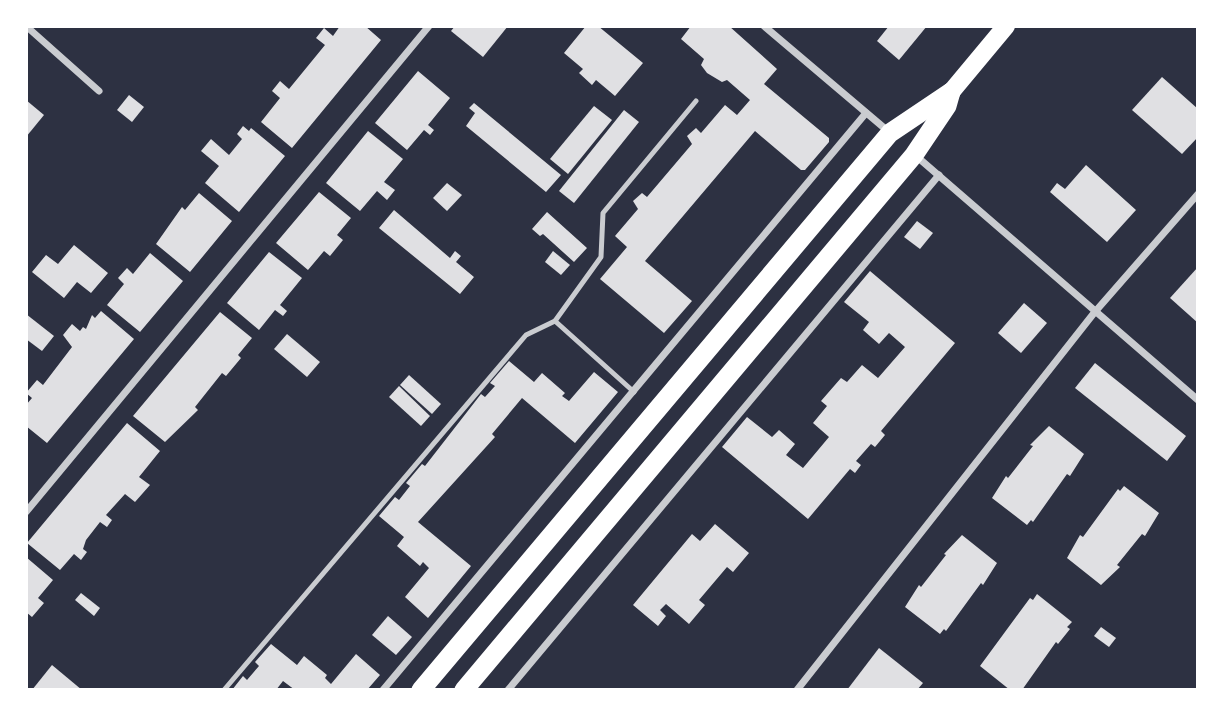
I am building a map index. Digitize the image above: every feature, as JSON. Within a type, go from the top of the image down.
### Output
[{"type":"highway","points":[[425,686],[890,133],[938,98],[951,92]]},
{"type":"highway","points":[[464,690],[914,155],[947,106],[951,92]]},
{"type":"main road","points":[[951,92],[1006,26]]},
{"type":"street","points":[[26,26],[99,91]]},
{"type":"street","points":[[26,512],[429,26]]},
{"type":"street","points":[[764,26],[890,133]]},
{"type":"street","points":[[383,690],[866,113]]},
{"type":"street","points":[[914,155],[1198,400]]},
{"type":"street","points":[[508,690],[939,175]]},
{"type":"street","points":[[797,690],[1094,313],[1198,194]]},
{"type":"lane","points":[[224,690],[526,335],[555,321],[601,257],[603,213],[696,101]]},
{"type":"lane","points":[[555,321],[634,392]]},
{"type":"building","points":[[340,26],[365,26],[381,40],[292,148],[261,122],[280,98],[272,91],[280,81],[289,89],[325,45],[316,38],[324,28],[333,36]]},
{"type":"building","points":[[455,26],[508,26],[483,57],[451,31]]},
{"type":"building","points":[[586,26],[598,26],[643,63],[615,96],[596,80],[592,85],[579,73],[583,69],[564,53]]},
{"type":"building","points":[[691,26],[729,26],[777,69],[764,84],[829,138],[829,142],[805,170],[801,170],[755,131],[645,261],[692,301],[664,333],[600,279],[627,247],[615,236],[638,209],[633,201],[642,193],[647,197],[692,144],[687,136],[696,128],[701,133],[725,105],[737,115],[750,100],[727,80],[722,82],[707,73],[701,65],[704,59],[681,39]]},
{"type":"building","points":[[889,26],[927,26],[899,60],[877,41]]},
{"type":"building","points":[[418,71],[450,98],[428,125],[434,130],[430,135],[424,130],[407,150],[375,123]]},
{"type":"building","points":[[1162,77],[1198,109],[1198,137],[1182,154],[1132,110]]},
{"type":"building","points":[[129,95],[144,107],[132,122],[117,110]]},
{"type":"building","points":[[26,100],[44,115],[26,137]]},
{"type":"building","points":[[474,103],[561,175],[546,192],[466,126],[475,113],[469,108]]},
{"type":"building","points":[[594,106],[612,120],[568,174],[550,159]]},
{"type":"building","points":[[624,110],[639,122],[574,203],[559,191]]},
{"type":"building","points":[[243,126],[249,131],[251,128],[285,156],[239,212],[205,183],[219,166],[201,151],[211,139],[229,155],[242,139],[237,134]]},
{"type":"building","points":[[368,131],[403,159],[384,182],[395,190],[387,200],[377,191],[360,211],[326,183]]},
{"type":"building","points":[[1086,165],[1136,210],[1107,242],[1050,192],[1057,183],[1065,189]]},
{"type":"building","points":[[447,183],[462,195],[447,211],[433,198]]},
{"type":"building","points":[[319,192],[351,218],[337,235],[343,240],[330,256],[324,251],[308,270],[276,243]]},
{"type":"building","points":[[199,193],[232,221],[190,272],[156,244],[182,207],[185,210]]},
{"type":"building","points":[[394,210],[450,258],[455,251],[461,256],[456,262],[474,277],[460,294],[379,228]]},
{"type":"building","points":[[547,212],[587,248],[574,262],[543,234],[540,236],[532,229]]},
{"type":"building","points":[[917,221],[933,233],[920,249],[904,237]]},
{"type":"building","points":[[74,245],[108,273],[91,293],[77,282],[64,298],[32,272],[46,255],[58,264]]},
{"type":"building","points":[[553,251],[570,265],[561,275],[545,262]]},
{"type":"building","points":[[269,252],[302,278],[280,305],[287,311],[283,316],[275,310],[259,330],[227,303]]},
{"type":"building","points":[[150,253],[183,281],[140,332],[107,305],[124,284],[118,278],[127,268],[133,274]]},
{"type":"building","points":[[1198,267],[1198,323],[1170,298]]},
{"type":"building","points":[[870,271],[955,343],[881,431],[885,435],[875,447],[871,444],[856,461],[861,465],[855,473],[850,469],[808,519],[722,447],[747,417],[772,437],[779,430],[795,444],[786,455],[803,468],[829,437],[813,423],[827,406],[821,401],[841,378],[847,382],[862,365],[878,378],[905,347],[889,333],[879,344],[863,330],[869,322],[844,302]]},
{"type":"building","points":[[1024,303],[1047,323],[1021,353],[998,333]]},
{"type":"building","points":[[101,311],[134,339],[47,443],[26,426],[26,405],[32,398],[26,393],[37,380],[43,385],[72,347],[63,335],[72,324],[80,331],[83,327],[86,329],[92,315],[95,318]]},
{"type":"building","points":[[220,312],[252,338],[238,355],[241,358],[226,376],[222,373],[195,407],[198,410],[165,442],[133,416]]},
{"type":"building","points":[[26,314],[54,336],[42,351],[26,339]]},
{"type":"building","points":[[287,334],[320,362],[307,377],[274,349]]},
{"type":"building","points":[[509,361],[534,382],[542,373],[565,393],[562,396],[569,401],[594,372],[618,392],[575,443],[522,398],[492,434],[495,437],[418,522],[471,566],[428,618],[405,597],[429,568],[423,562],[420,566],[397,546],[404,537],[379,516],[395,497],[399,500],[410,486],[406,483],[422,464],[425,466],[481,394],[485,397],[495,386],[490,383]]},
{"type":"building","points":[[1095,363],[1186,436],[1167,461],[1075,388]]},
{"type":"building","points":[[409,375],[441,404],[432,414],[400,385]]},
{"type":"building","points":[[399,386],[430,416],[421,426],[389,397]]},
{"type":"building","points":[[127,423],[160,451],[139,477],[150,485],[135,502],[125,494],[106,515],[112,520],[107,527],[100,522],[86,540],[83,549],[87,552],[81,560],[74,554],[60,570],[27,543]]},
{"type":"building","points":[[1049,426],[1084,454],[1070,476],[1067,474],[1033,522],[1031,520],[1027,525],[992,498],[1006,476],[1008,478],[1033,446],[1030,445]]},
{"type":"building","points":[[1124,486],[1159,513],[1145,536],[1142,534],[1117,565],[1120,567],[1101,585],[1067,558],[1080,535],[1083,537],[1118,489],[1120,491]]},
{"type":"building","points":[[715,524],[749,553],[733,572],[727,567],[699,600],[705,605],[689,624],[666,604],[660,610],[666,616],[658,626],[633,605],[692,534],[700,541]]},
{"type":"building","points":[[962,535],[997,563],[983,585],[981,583],[946,631],[944,629],[940,634],[905,607],[919,585],[921,587],[946,555],[944,554]]},
{"type":"building","points":[[26,557],[53,580],[38,598],[44,603],[32,617],[26,612]]},
{"type":"building","points":[[81,593],[100,608],[94,616],[75,600]]},
{"type":"building","points":[[1037,594],[1072,622],[1067,627],[1070,629],[1058,644],[1056,642],[1022,690],[1010,690],[980,666],[1030,598],[1033,600]]},
{"type":"building","points":[[388,616],[412,637],[396,655],[372,635]]},
{"type":"building","points":[[1101,627],[1116,638],[1109,647],[1094,636]]},
{"type":"building","points":[[271,644],[297,665],[304,656],[327,675],[325,678],[331,684],[356,654],[380,675],[367,690],[295,690],[283,681],[276,690],[232,690],[243,676],[247,680],[259,666],[255,662]]},
{"type":"building","points":[[879,648],[923,683],[917,690],[847,690]]},
{"type":"building","points":[[52,665],[82,690],[32,690]]}]
